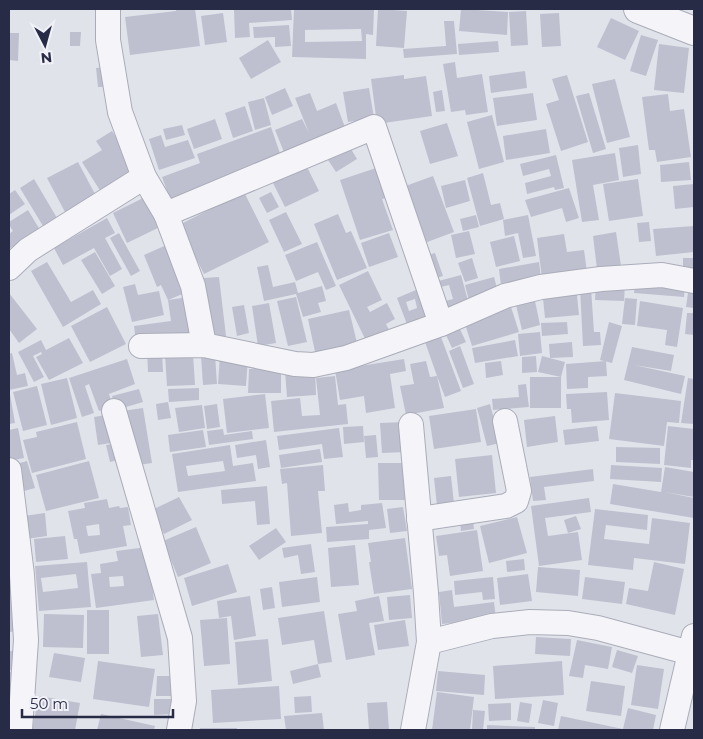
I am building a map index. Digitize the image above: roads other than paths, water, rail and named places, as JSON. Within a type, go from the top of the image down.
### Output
[{"type":"street","points":[[108,9],[108,40],[120,112],[144,177],[166,214],[193,286],[204,345]]},
{"type":"street","points":[[638,9],[694,31]]},
{"type":"street","points":[[166,214],[374,128],[442,324]]},
{"type":"street","points":[[9,268],[28,250],[144,177]]},
{"type":"street","points":[[141,346],[204,345],[295,364],[313,365],[346,358],[442,324],[505,296],[541,287],[601,279],[662,275],[694,281]]},
{"type":"street","points":[[114,411],[180,638],[184,701],[180,730]]},
{"type":"street","points":[[419,520],[506,506],[516,501],[519,491],[505,421]]},
{"type":"street","points":[[412,425],[426,593],[428,642],[413,730]]},
{"type":"street","points":[[9,470],[22,575],[17,640],[20,730]]},
{"type":"street","points":[[428,642],[492,626],[530,622],[568,623],[693,648],[672,730]]}]
